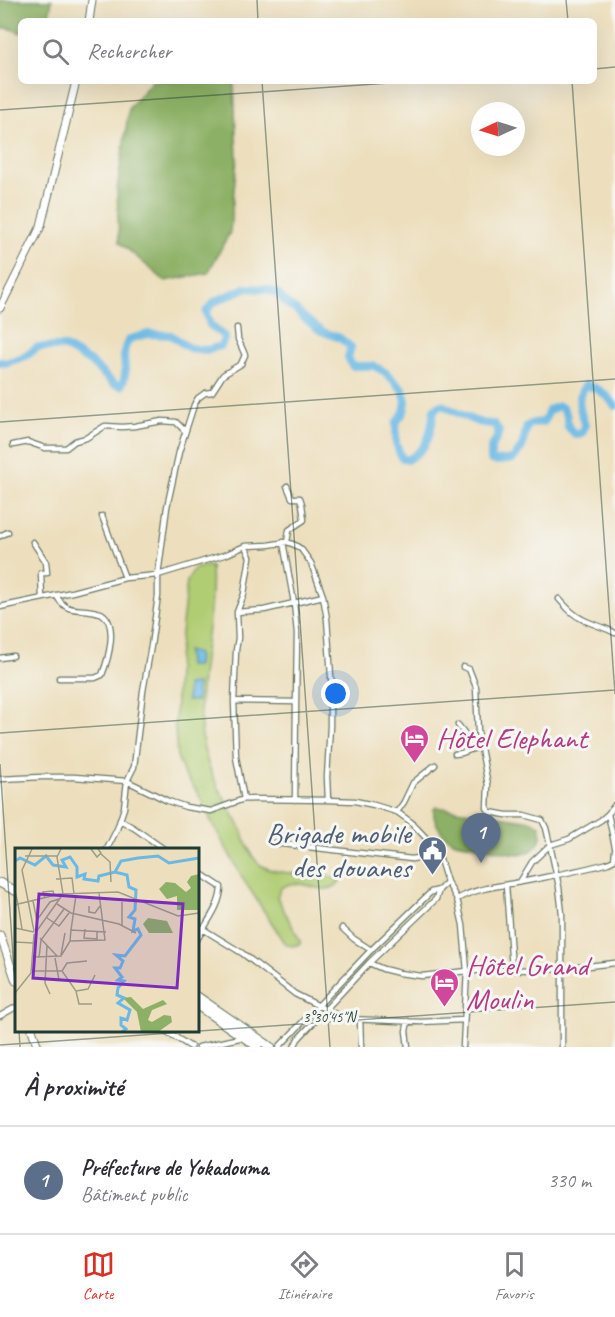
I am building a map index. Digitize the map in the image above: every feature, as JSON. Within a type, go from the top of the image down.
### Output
[{"type":"highway","points":[[0,883],[15,890]]},
{"type":"highway","points":[[200,998],[271,1047]]},
{"type":"highway","points":[[200,1007],[258,1047]]},
{"type":"main road","points":[[89,18],[92,0]]},
{"type":"main road","points":[[0,308],[41,226],[75,84]]},
{"type":"main road","points":[[1,938],[15,978]]},
{"type":"main road","points":[[33,1032],[38,1047]]},
{"type":"street","points":[[107,848],[120,820],[126,797],[127,781],[134,767],[158,596],[158,575],[167,507],[194,405],[198,398],[205,393],[212,392],[223,375],[241,364],[245,355],[238,339],[237,328]]},
{"type":"street","points":[[13,445],[28,442],[45,448],[66,448],[105,426],[135,426],[162,420],[176,422],[186,431]]},
{"type":"street","points":[[287,486],[292,498],[300,498],[304,520],[289,530],[285,542],[297,633],[295,800]]},
{"type":"street","points":[[102,516],[124,578]]},
{"type":"street","points":[[0,536],[8,532]]},
{"type":"street","points":[[33,542],[46,562],[47,573],[41,573],[42,597]]},
{"type":"street","points":[[0,607],[124,578],[158,575],[227,554],[245,546],[285,542],[301,549],[311,563],[323,596],[327,619],[332,690],[327,777],[328,800]]},
{"type":"street","points":[[244,799],[236,757],[234,701],[238,638],[237,612],[244,594],[250,557],[245,546]]},
{"type":"street","points":[[56,595],[61,605],[70,609],[101,613],[109,621],[111,636],[110,651],[102,675],[95,678],[59,678]]},
{"type":"street","points":[[237,612],[264,610],[323,596]]},
{"type":"street","points":[[559,599],[581,619],[615,633]]},
{"type":"street","points":[[0,658],[13,656]]},
{"type":"street","points":[[463,667],[469,669],[476,687],[478,747],[488,785],[487,808],[490,812],[525,815],[542,820],[546,828],[560,887],[562,914],[562,1047]]},
{"type":"street","points":[[234,701],[296,702]]},
{"type":"street","points":[[458,725],[478,747]]},
{"type":"street","points":[[454,754],[478,747]]},
{"type":"street","points":[[397,812],[413,783],[435,765]]},
{"type":"street","points":[[0,779],[74,777],[127,781],[168,801],[211,811],[244,799],[355,801],[397,812],[411,822],[440,856],[447,882],[457,899],[463,925],[467,971],[463,1047]]},
{"type":"street","points":[[519,882],[532,862],[550,845],[569,839],[601,820],[615,805]]},
{"type":"street","points":[[457,899],[474,891],[614,861],[615,849],[608,814]]},
{"type":"street","points":[[120,820],[163,848]]},
{"type":"street","points":[[273,843],[412,859],[440,856]]},
{"type":"street","points":[[200,873],[221,887],[216,907],[200,928],[217,936],[242,953],[295,994],[349,1019],[421,1022],[464,1020]]},
{"type":"street","points":[[294,1047],[298,1039],[369,963],[436,899],[439,890],[447,882]]},
{"type":"street","points":[[506,885],[512,969]]},
{"type":"street","points":[[279,1047],[371,950],[431,892],[439,890]]},
{"type":"street","points":[[342,928],[371,950]]},
{"type":"street","points":[[369,963],[399,973],[422,976],[467,971],[561,969],[615,963]]},
{"type":"street","points":[[0,1016],[15,1008]]},
{"type":"street","points":[[360,1020],[361,1047]]},
{"type":"street","points":[[408,1021],[406,1031],[408,1047]]},
{"type":"street","points":[[167,1032],[191,1047]]},
{"type":"street","points":[[200,1047],[245,1037]]},
{"type":"green space","points":[[0,0],[52,0],[49,18],[18,18],[18,32],[9,28],[0,28]]},
{"type":"green space","points":[[149,84],[234,84],[237,159],[230,232],[208,273],[165,281],[119,242],[117,190],[129,108]]},
{"type":"green space","points":[[211,567],[211,590],[200,707],[201,730],[211,771],[257,862],[268,869],[334,877],[340,881],[335,886],[323,889],[297,883],[281,888],[277,897],[300,941],[300,944],[296,945],[290,946],[285,943],[245,882],[198,793],[184,774],[177,756],[175,727],[177,668],[187,581],[194,569]]},
{"type":"green space","points":[[436,807],[532,821],[540,826],[540,841],[534,849],[519,854],[454,841],[447,837],[438,826],[434,818]]},
{"type":"water","points":[[187,651],[198,654],[197,666],[188,666]]},
{"type":"water","points":[[197,684],[197,701],[187,701],[187,685]]},
{"type":"waterway","points":[[0,362],[5,363],[26,356],[38,347],[65,347],[90,362],[114,384],[121,386],[125,376],[125,348],[130,339],[148,334],[171,335],[189,348],[206,350],[221,346],[225,337],[210,325],[206,312],[214,302],[245,288],[266,289],[277,293],[289,306],[321,331],[340,338],[351,347],[348,357],[352,366],[374,366],[385,372],[403,390],[406,401],[404,412],[396,423],[396,443],[401,457],[407,460],[425,445],[434,409],[442,405],[473,420],[494,424],[499,431],[491,447],[491,460],[497,461],[513,459],[522,447],[527,426],[544,422],[549,410],[559,406],[563,408],[567,416],[568,427],[576,435],[582,433],[585,426],[579,400],[586,385],[602,392],[615,406]]},
{"type":"place","name":"Hôtel Elephant","points":[[415,764]]},
{"type":"place","name":"Préfecture de Yokadouma","points":[[481,863]]},
{"type":"place","name":"Brigade mobile des douanes","points":[[432,876]]},
{"type":"place","name":"Hôtel Grand Moulin","points":[[445,1008]]}]
